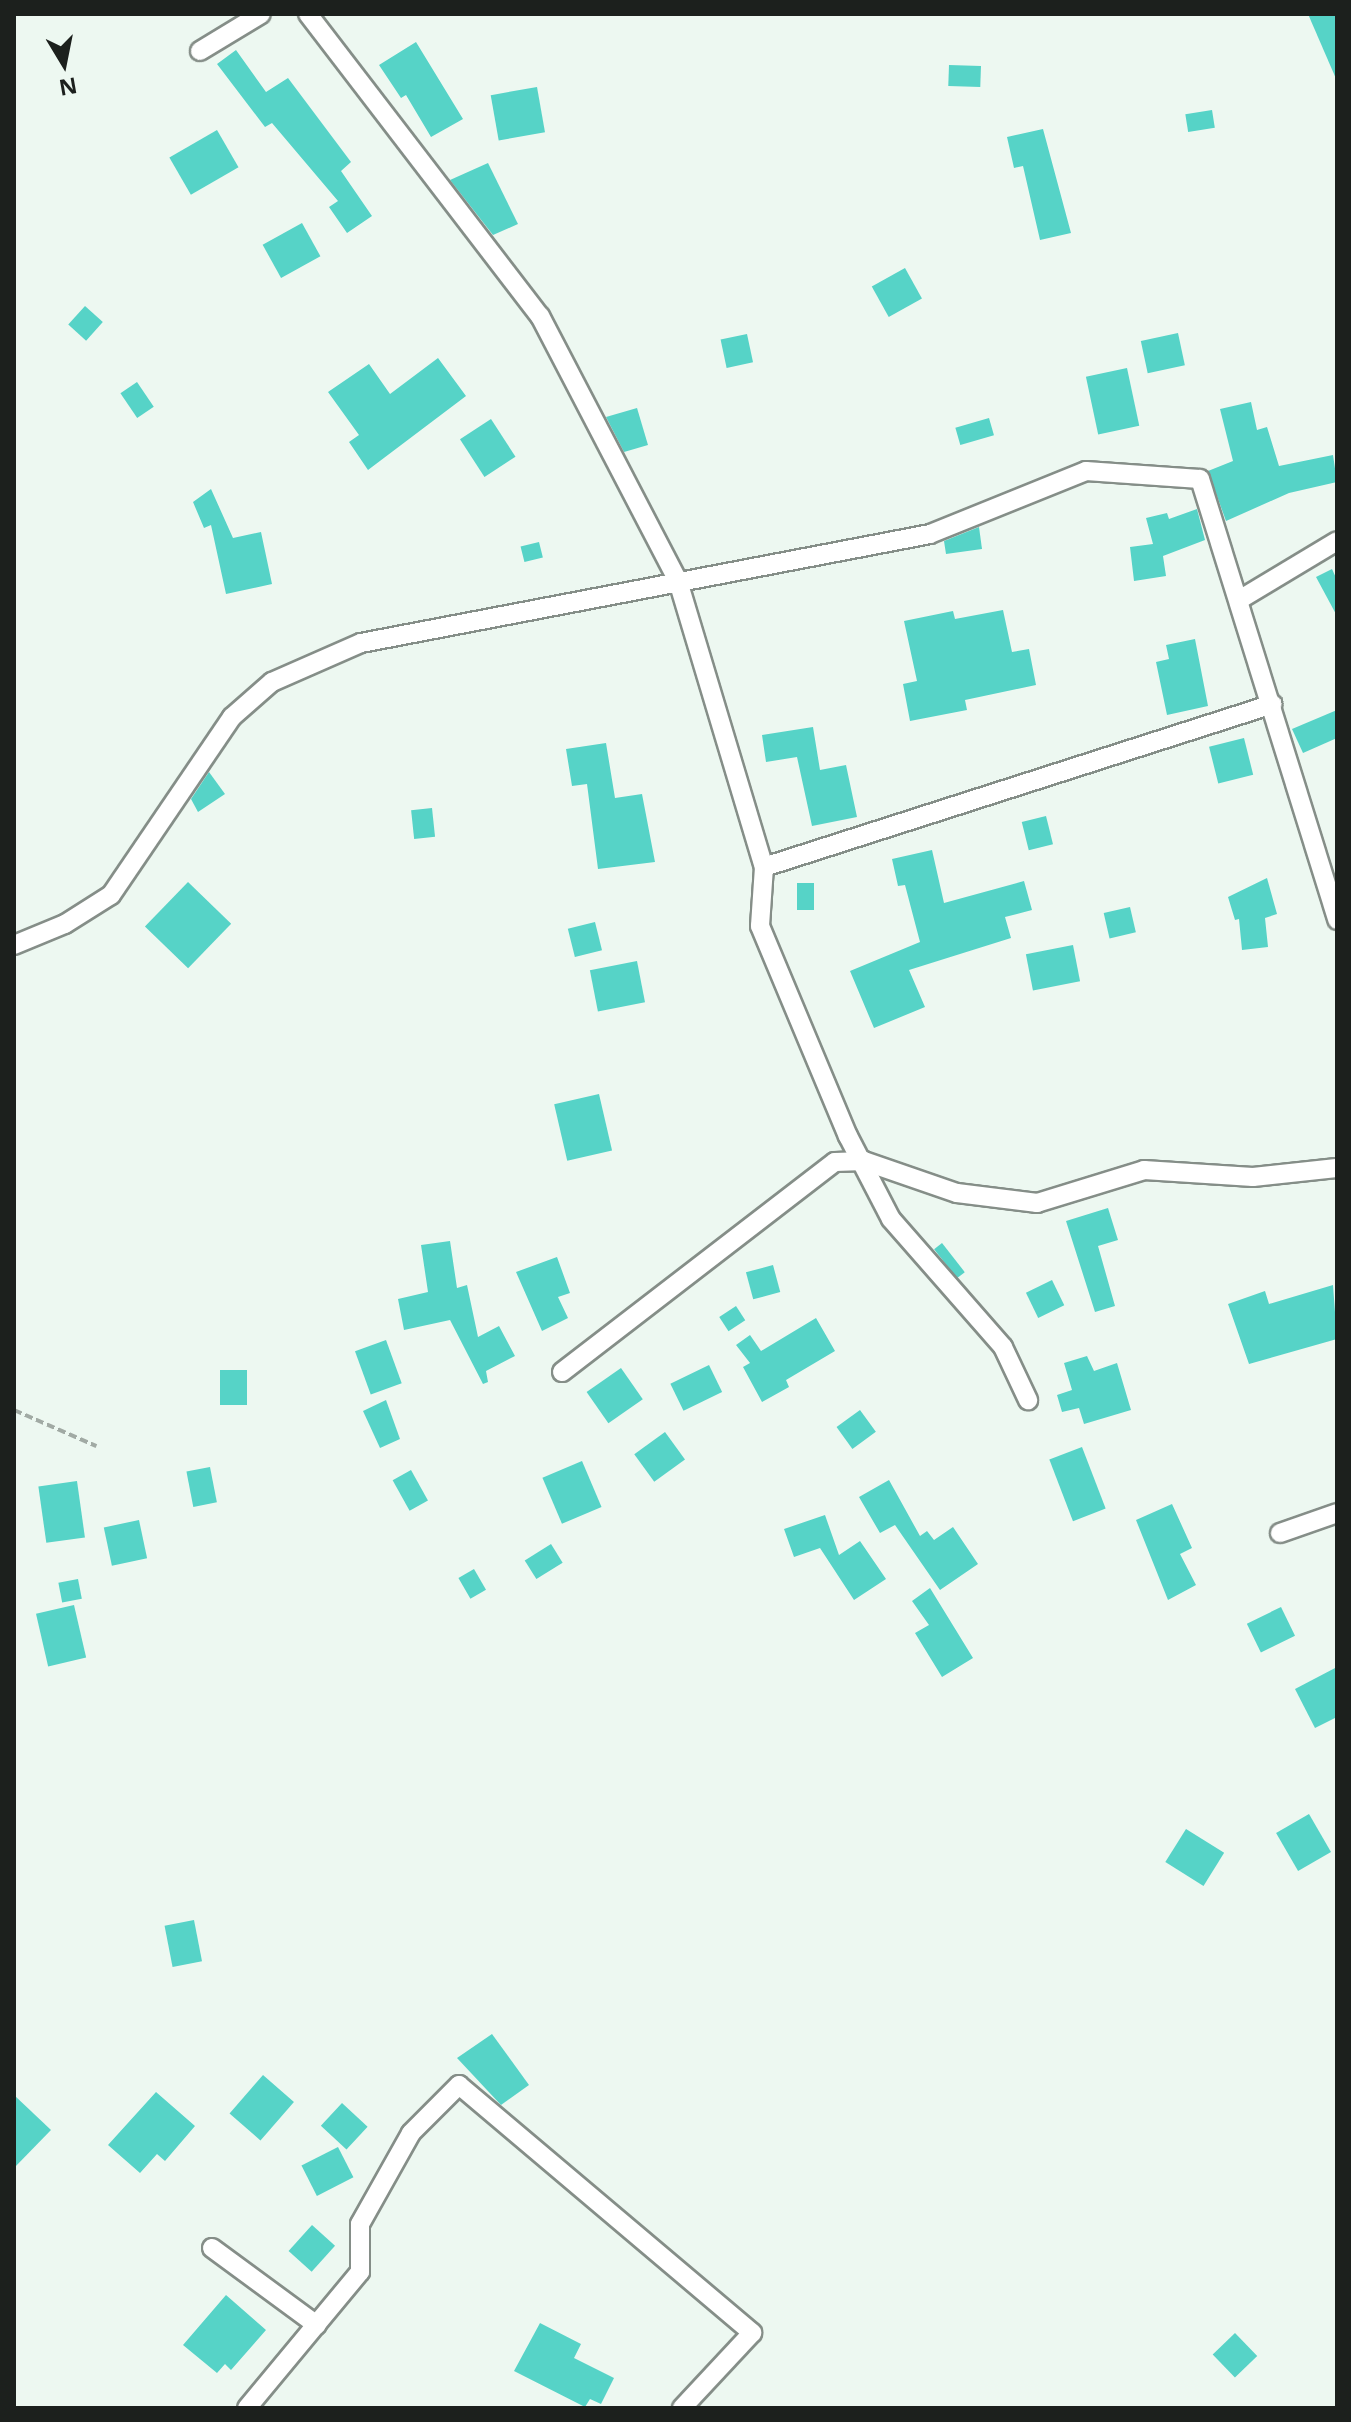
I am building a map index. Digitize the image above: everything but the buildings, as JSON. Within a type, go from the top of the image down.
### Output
[{"type":"street","points":[[200,51],[261,14]]},
{"type":"street","points":[[308,14],[540,316],[678,581],[764,867],[760,926],[848,1136],[864,1161],[891,1219],[1003,1347],[1028,1400]]},
{"type":"street","points":[[14,945],[65,924],[111,895],[232,717],[272,682],[361,643],[930,534],[1086,471],[1200,479],[1273,704],[1337,920]]},
{"type":"street","points":[[1239,600],[1337,541]]},
{"type":"street","points":[[764,867],[1273,704]]},
{"type":"street","points":[[562,1372],[835,1162],[864,1161],[957,1193],[1037,1203],[1144,1170],[1253,1177],[1337,1168]]},
{"type":"street","points":[[1280,1533],[1337,1513]]},
{"type":"street","points":[[247,2408],[360,2272],[360,2224],[411,2133],[459,2085],[752,2333],[682,2408]]},
{"type":"street","points":[[212,2248],[317,2325]]},
{"type":"path","points":[[14,1410],[96,1446]]}]
